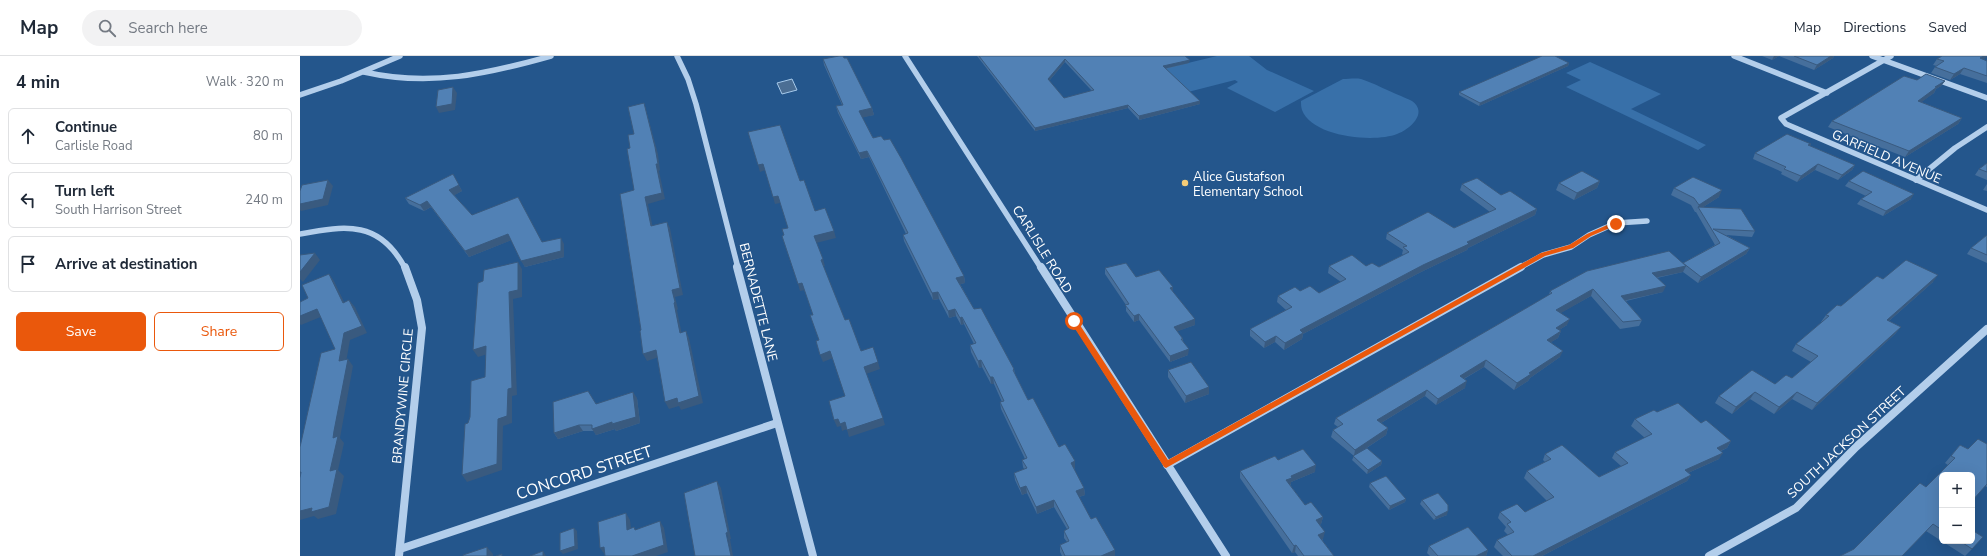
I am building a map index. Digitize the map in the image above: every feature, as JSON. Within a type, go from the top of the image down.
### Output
[{"type":"street","points":[[300,95],[364,72],[400,56]]},
{"type":"street","points":[[364,72],[394,79],[437,79],[484,73],[551,56]]},
{"type":"street","name":"BERNADETTE LANE","points":[[677,56],[688,79],[696,104],[777,424],[813,556]]},
{"type":"street","name":"CARLISLE ROAD","points":[[905,56],[1166,465],[1226,556]]},
{"type":"street","points":[[1734,56],[1826,92],[1891,56]]},
{"type":"street","points":[[1872,56],[1987,98]]},
{"type":"street","name":"GARFIELD AVENUE","points":[[1826,92],[1781,118],[1786,124],[1987,210]]},
{"type":"street","points":[[1916,180],[1955,148],[1987,127]]},
{"type":"street","points":[[1166,465],[1543,255],[1571,247],[1589,235],[1616,224],[1647,220]]},
{"type":"street","name":"BRANDYWINE CIRCLE","points":[[300,234],[347,228],[366,230],[381,236],[399,256],[406,270],[420,310],[422,328],[399,552]]},
{"type":"street","name":"SOUTH JACKSON STREET","points":[[1709,556],[1796,508],[1856,447],[1987,329]]},
{"type":"street","name":"CONCORD STREET","points":[[399,552],[777,424]]},
{"type":"shaded area","points":[[1217,56],[1249,56],[1267,70],[1314,91],[1275,112],[1227,88],[1238,82],[1235,80],[1188,92],[1163,69]]},
{"type":"shaded area","points":[[1590,62],[1661,94],[1631,109],[1706,145],[1698,150],[1566,87],[1581,80],[1566,73]]},
{"type":"shaded area","points":[[792,79],[797,90],[782,94],[777,83]]},
{"type":"shaded area","points":[[1343,79],[1361,79],[1411,100],[1417,106],[1419,111],[1418,116],[1412,125],[1407,129],[1387,137],[1374,138],[1345,136],[1330,132],[1308,119],[1302,110],[1301,101]]},
{"type":"building","points":[[839,56],[847,58],[872,108],[859,111],[873,138],[881,136],[884,140],[890,139],[964,276],[956,278],[974,309],[981,308],[1014,369],[1013,370],[1028,400],[1033,398],[1059,447],[1065,444],[1075,461],[1071,463],[1084,488],[1076,491],[1091,519],[1096,517],[1115,550],[1101,556],[1065,556],[1060,545],[1069,541],[1064,531],[1069,528],[1054,500],[1036,507],[1026,486],[1020,488],[1014,473],[1027,468],[1022,460],[1027,458],[1000,402],[1004,401],[993,377],[990,377],[981,360],[978,361],[970,345],[976,343],[962,317],[960,318],[955,309],[948,311],[938,292],[932,293],[903,235],[908,233],[867,151],[859,153],[836,106],[843,105],[823,59]]},
{"type":"building","points":[[979,56],[1185,56],[1190,60],[1163,66],[1200,101],[1139,116],[1128,105],[1035,128]],"holes":[[[1065,59],[1094,90],[1064,98],[1048,79]]]},
{"type":"building","points":[[1542,56],[1555,56],[1569,63],[1480,103],[1459,92]]},
{"type":"building","points":[[1794,56],[1831,56],[1817,65]]},
{"type":"building","points":[[1942,56],[1984,56],[1980,58],[1987,61],[1987,76],[1964,68],[1954,74],[1935,67],[1944,61],[1937,59]]},
{"type":"building","points":[[1926,74],[1945,81],[1918,101],[1962,118],[1909,151],[1832,121],[1904,76],[1917,80]]},
{"type":"building","points":[[453,87],[452,104],[436,107],[438,90]]},
{"type":"building","points":[[644,103],[655,147],[658,164],[656,164],[662,193],[645,197],[651,226],[667,222],[680,288],[672,290],[674,303],[680,333],[686,331],[699,396],[678,403],[677,398],[665,402],[656,350],[643,354],[641,330],[620,194],[634,190],[627,149],[630,148],[628,135],[634,134],[628,107]]},
{"type":"building","points":[[780,125],[800,181],[804,180],[815,211],[825,208],[834,231],[814,236],[823,259],[821,260],[845,320],[849,319],[861,351],[873,347],[878,362],[864,367],[883,418],[847,430],[845,422],[840,424],[838,419],[834,420],[829,401],[845,396],[830,351],[820,355],[816,341],[819,340],[810,315],[813,315],[802,283],[798,284],[782,236],[784,235],[782,229],[788,228],[778,196],[773,197],[763,164],[758,165],[748,132]]},
{"type":"building","points":[[1787,134],[1811,144],[1808,145],[1855,165],[1842,175],[1818,164],[1801,176],[1784,169],[1786,167],[1755,153]]},
{"type":"building","points":[[1987,163],[1987,172],[1979,169]]},
{"type":"building","points":[[1582,171],[1600,181],[1577,193],[1559,183]]},
{"type":"building","points":[[1863,171],[1914,194],[1886,211],[1861,199],[1872,192],[1849,181]]},
{"type":"building","points":[[453,174],[459,185],[449,190],[472,215],[518,197],[542,242],[561,238],[561,251],[521,261],[508,234],[465,251],[427,201],[420,205],[405,198]]},
{"type":"building","points":[[1693,177],[1722,190],[1699,205],[1694,198],[1674,188]]},
{"type":"building","points":[[1477,178],[1501,195],[1510,191],[1537,209],[1467,242],[1469,244],[1423,265],[1300,330],[1303,333],[1285,343],[1276,336],[1265,342],[1250,329],[1292,307],[1278,296],[1295,287],[1300,291],[1310,286],[1319,293],[1346,279],[1329,266],[1352,255],[1366,266],[1372,263],[1379,267],[1409,252],[1403,247],[1407,246],[1387,233],[1428,212],[1454,228],[1496,209],[1462,184]]},
{"type":"building","points":[[328,180],[323,199],[300,204],[300,191],[302,185]]},
{"type":"building","points":[[1698,207],[1741,209],[1755,231],[1713,229],[1750,248],[1701,277],[1683,263],[1720,243]]},
{"type":"building","points":[[1987,235],[1987,255],[1971,248]]},
{"type":"building","points":[[1669,251],[1686,266],[1652,273],[1666,286],[1621,296],[1642,320],[1623,322],[1593,289],[1556,310],[1570,319],[1556,328],[1561,331],[1547,340],[1563,351],[1529,373],[1531,374],[1517,383],[1486,360],[1460,376],[1467,381],[1438,399],[1427,390],[1377,420],[1388,428],[1355,450],[1333,430],[1343,424],[1336,418],[1552,293],[1550,291],[1587,271]]},
{"type":"building","points":[[315,253],[300,272],[300,255]]},
{"type":"building","points":[[1906,260],[1938,275],[1887,320],[1901,327],[1817,403],[1797,392],[1779,407],[1755,392],[1736,407],[1719,396],[1752,370],[1775,384],[1786,375],[1792,378],[1818,356],[1796,344],[1829,316],[1826,315],[1837,305],[1841,306],[1877,276],[1883,279]]},
{"type":"building","points":[[518,262],[518,290],[509,292],[512,388],[508,389],[507,416],[498,419],[497,464],[462,475],[465,424],[468,423],[470,417],[471,381],[485,377],[486,346],[473,350],[478,283],[483,281],[484,270]]},
{"type":"building","points":[[1126,263],[1136,277],[1159,270],[1173,287],[1170,288],[1195,319],[1174,327],[1189,349],[1170,356],[1139,314],[1134,316],[1125,305],[1129,304],[1105,268]]},
{"type":"building","points":[[329,274],[343,303],[349,300],[362,326],[344,333],[339,361],[348,359],[333,438],[338,436],[330,471],[337,469],[329,507],[311,512],[312,508],[300,511],[300,447],[321,353],[335,349],[317,309],[300,316],[300,302],[308,298],[302,285]]},
{"type":"building","points":[[1191,362],[1209,387],[1186,396],[1168,370]]},
{"type":"building","points":[[588,391],[596,404],[633,392],[636,417],[612,424],[612,422],[592,429],[592,425],[579,425],[554,433],[553,402]]},
{"type":"building","points":[[1678,403],[1701,423],[1706,420],[1731,441],[1717,448],[1723,453],[1685,470],[1691,475],[1533,556],[1512,556],[1497,540],[1514,532],[1507,524],[1511,522],[1500,512],[1517,504],[1525,512],[1554,497],[1527,471],[1551,459],[1545,454],[1562,445],[1599,477],[1628,463],[1615,452],[1652,434],[1635,419],[1654,410],[1657,412]]},
{"type":"building","points":[[1978,439],[1987,444],[1987,484],[1975,498],[1975,472],[1941,472],[1955,458],[1951,456],[1960,445],[1968,449]]},
{"type":"building","points":[[1367,448],[1382,461],[1368,470],[1353,456]]},
{"type":"building","points":[[1303,449],[1316,465],[1291,476],[1292,478],[1286,480],[1305,505],[1311,502],[1323,517],[1316,520],[1325,532],[1318,535],[1334,556],[1304,556],[1296,545],[1294,546],[1240,471],[1275,456],[1278,460]]},
{"type":"building","points":[[1939,474],[1939,528],[1933,524],[1902,556],[1840,556],[1854,549],[1920,483],[1926,487]]},
{"type":"building","points":[[1386,476],[1406,499],[1390,506],[1370,483]]},
{"type":"building","points":[[717,481],[728,532],[726,533],[731,556],[695,556],[684,493]]},
{"type":"building","points":[[1438,493],[1448,505],[1448,511],[1436,517],[1422,500]]},
{"type":"building","points":[[626,513],[627,530],[634,527],[635,530],[660,521],[664,545],[632,556],[605,556],[604,547],[600,548],[598,522]]},
{"type":"building","points":[[1468,527],[1488,550],[1476,556],[1438,556],[1429,546]]},
{"type":"building","points":[[574,528],[575,546],[560,551],[560,533]]},
{"type":"building","points":[[1975,532],[1983,537],[1972,549],[1964,544],[1975,544]]},
{"type":"building","points":[[487,547],[487,556],[463,556],[463,555]]},
{"type":"building","points":[[543,551],[543,556],[530,556]]},
{"type":"place","name":"Alice Gustafson Elementary School","points":[[1185,183]]},
{"type":"route","points":[[1074,321],[1166,465],[1187,455],[1543,255],[1571,247],[1589,235],[1616,224]]}]
